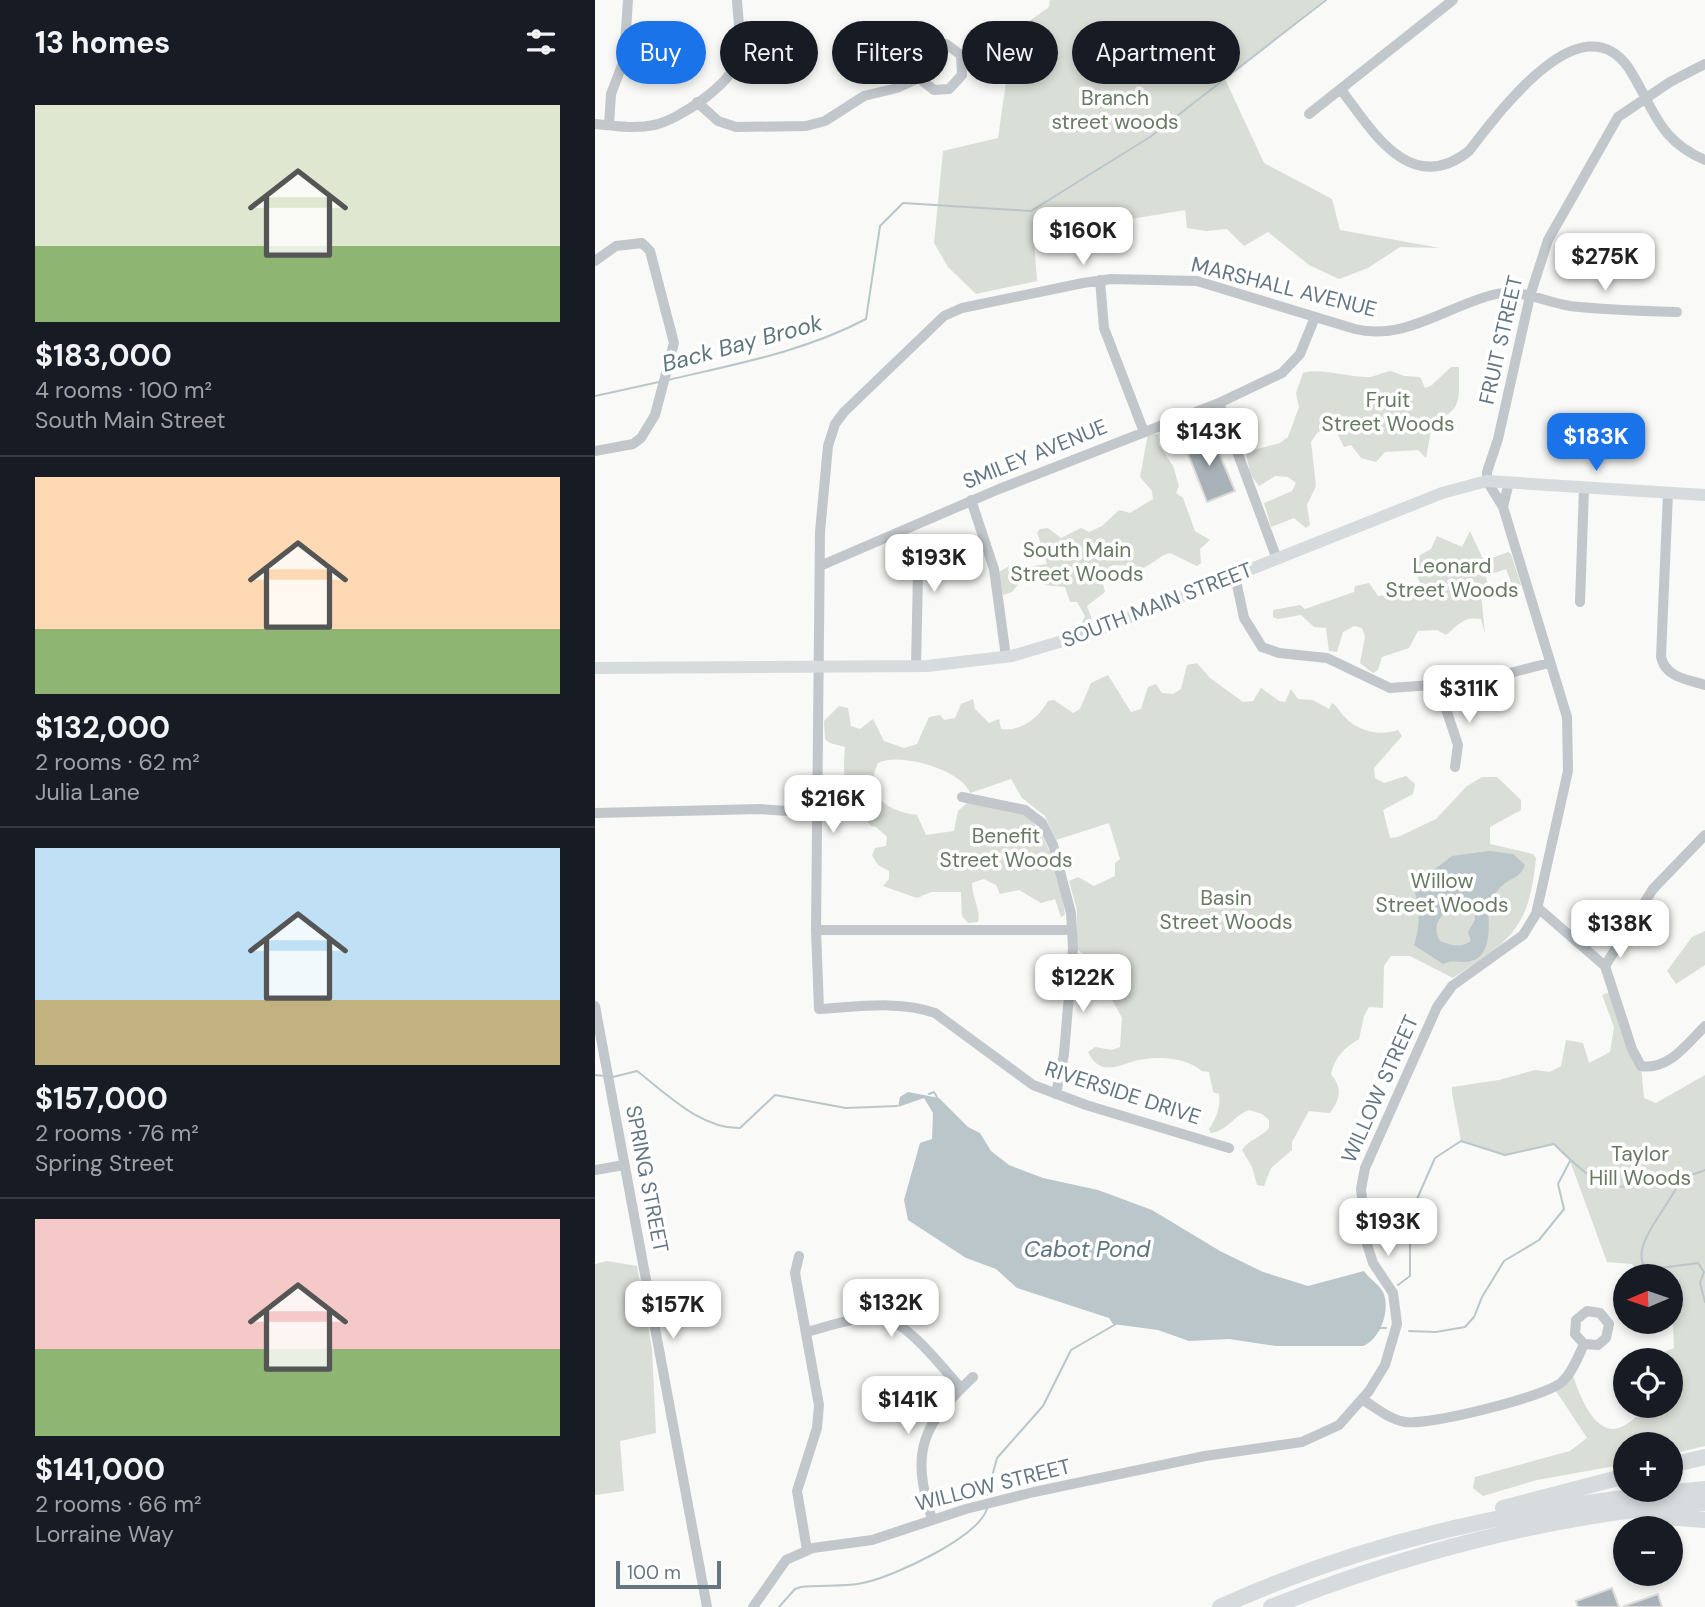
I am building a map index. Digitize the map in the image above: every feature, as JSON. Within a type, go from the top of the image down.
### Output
[{"type":"highway","points":[[1683,1462],[1705,1457]]},
{"type":"highway","points":[[1220,1607],[1299,1573],[1455,1520],[1613,1479]]},
{"type":"highway","points":[[1402,1540],[1585,1503],[1705,1489]]},
{"type":"highway","points":[[1271,1607],[1321,1587],[1472,1542],[1590,1518],[1705,1503]]},
{"type":"highway","points":[[1590,1518],[1647,1516],[1705,1520]]},
{"type":"main road","name":"SOUTH MAIN STREET","points":[[595,668],[916,666],[1006,657],[1074,638],[1442,493],[1487,481],[1705,495]]},
{"type":"street","points":[[609,125],[611,94],[624,60],[628,0]]},
{"type":"street","points":[[595,124],[653,126],[672,119],[721,84],[735,66],[739,44],[737,0]]},
{"type":"street","points":[[1309,114],[1342,91],[1453,0]]},
{"type":"street","points":[[946,44],[961,55],[963,75],[953,87],[934,90],[919,78],[918,58],[927,47],[946,44]]},
{"type":"street","points":[[1342,91],[1394,155],[1419,166],[1432,166],[1460,158],[1527,80],[1568,49],[1583,45],[1613,51],[1630,70],[1665,134],[1682,149],[1705,160]]},
{"type":"street","name":"FRUIT STREET","points":[[1487,481],[1530,296],[1548,240],[1610,128],[1627,109],[1705,64]]},
{"type":"street","points":[[697,102],[718,121],[736,127],[806,126],[825,121],[864,96],[906,84]]},
{"type":"street","points":[[595,261],[627,243],[642,243],[650,251],[674,343],[655,415],[641,438],[624,448],[595,451]]},
{"type":"street","points":[[1100,280],[1104,328],[1144,432]]},
{"type":"street","name":"MARSHALL AVENUE","points":[[818,1007],[816,930],[820,532],[828,446],[835,424],[844,412],[944,316],[974,306],[1100,280],[1198,282],[1366,331],[1393,331],[1494,294],[1516,293],[1595,309],[1677,312]]},
{"type":"street","name":"SMILEY AVENUE","points":[[820,566],[971,500],[1219,403],[1282,373],[1300,354],[1315,317]]},
{"type":"street","points":[[1219,403],[1277,559]]},
{"type":"street","points":[[1487,481],[1503,507]]},
{"type":"street","points":[[1503,507],[1509,482]]},
{"type":"street","points":[[1580,601],[1584,489]]},
{"type":"street","points":[[1668,493],[1661,657],[1666,670],[1671,674],[1705,685]]},
{"type":"street","points":[[971,500],[994,569],[1006,657]]},
{"type":"street","name":"WILLOW STREET","points":[[753,1607],[786,1560],[807,1550],[872,1540],[932,1519],[1034,1492],[1216,1454],[1312,1439],[1339,1425],[1362,1399],[1390,1353],[1398,1316],[1393,1293],[1373,1263],[1367,1244],[1361,1202],[1365,1168],[1437,1007],[1452,986],[1523,935],[1538,908],[1570,754],[1567,717],[1503,507]]},
{"type":"street","points":[[903,530],[918,574],[916,666]]},
{"type":"street","points":[[1235,576],[1244,618],[1262,646],[1279,653],[1327,658],[1390,688],[1475,681],[1549,663]]},
{"type":"street","points":[[1438,685],[1458,745],[1455,767]]},
{"type":"street","points":[[962,797],[1025,810],[1042,823],[1052,845],[1067,895],[1072,930],[1069,998],[1056,1094]]},
{"type":"street","points":[[595,813],[760,809],[818,813]]},
{"type":"street","points":[[1605,965],[1622,943],[1644,900],[1705,835]]},
{"type":"street","points":[[1538,908],[1605,965],[1641,1066],[1665,1063],[1705,1026]]},
{"type":"street","points":[[816,930],[1072,930]]},
{"type":"street","name":"SPRING STREET","points":[[595,1006],[707,1607]]},
{"type":"street","name":"RIVERSIDE DRIVE","points":[[818,1007],[917,1007],[935,1013],[1033,1085],[1229,1148]]},
{"type":"street","points":[[595,1170],[624,1165]]},
{"type":"street","points":[[799,1256],[795,1273],[819,1417],[797,1491],[807,1550]]},
{"type":"street","points":[[806,1332],[843,1323],[886,1319],[897,1324],[915,1339],[961,1388]]},
{"type":"street","points":[[1362,1399],[1393,1419],[1428,1422],[1547,1391],[1564,1380],[1584,1345]]},
{"type":"street","points":[[932,1519],[920,1473],[923,1440],[933,1420],[973,1377]]},
{"type":"green space","name":"Branch street woods","points":[[1050,0],[1324,0],[1240,67],[1240,21],[1072,21],[1072,84],[1227,84],[1264,163],[1332,199],[1340,230],[1440,248],[1400,247],[1368,268],[1339,279],[1309,265],[1268,232],[1244,246],[1227,229],[1206,231],[1187,228],[1185,210],[1125,220],[1079,219],[1034,240],[1037,281],[976,294],[948,267],[934,243],[943,151],[998,138],[1006,84],[1058,84],[1058,21],[1030,21],[1049,7]]},
{"type":"green space","name":"Fruit Street Woods","points":[[1451,367],[1459,367],[1459,395],[1450,413],[1432,424],[1426,458],[1418,450],[1385,452],[1376,462],[1361,458],[1351,445],[1344,447],[1332,423],[1317,433],[1311,442],[1316,486],[1307,505],[1310,525],[1306,528],[1294,518],[1271,527],[1264,503],[1292,491],[1296,483],[1288,477],[1275,476],[1259,486],[1250,474],[1246,452],[1280,443],[1288,437],[1299,407],[1296,393],[1303,373],[1317,371],[1370,377],[1391,371],[1404,376],[1420,377],[1425,388]]},
{"type":"green space","points":[[1218,407],[1225,424],[1171,439],[1167,427]]},
{"type":"green space","name":"South Main Street Woods","points":[[1148,434],[1158,434],[1159,445],[1173,466],[1179,486],[1176,493],[1183,498],[1195,531],[1210,540],[1200,549],[1201,563],[1197,566],[1170,553],[1138,570],[1136,566],[1113,565],[1105,569],[1102,580],[1105,592],[1087,606],[1094,625],[1078,631],[1085,616],[1077,602],[1070,602],[1065,587],[1044,585],[1035,579],[1021,581],[1012,592],[1003,595],[999,586],[999,572],[1011,565],[1015,569],[1047,564],[1037,532],[1040,529],[1048,528],[1061,538],[1081,528],[1089,532],[1102,526],[1119,510],[1130,513],[1153,499],[1152,491],[1140,477]]},
{"type":"green space","name":"Leonard Street Woods","points":[[1470,531],[1484,561],[1508,552],[1511,554],[1521,585],[1512,584],[1506,569],[1486,576],[1488,586],[1481,593],[1485,634],[1481,619],[1475,618],[1462,622],[1446,635],[1437,630],[1418,631],[1409,648],[1382,657],[1378,670],[1373,673],[1360,663],[1365,637],[1362,628],[1354,626],[1343,632],[1337,652],[1329,651],[1326,628],[1314,627],[1301,615],[1278,619],[1273,617],[1273,610],[1300,605],[1305,609],[1354,592],[1355,586],[1369,583],[1378,596],[1406,592],[1414,598],[1424,593],[1411,560],[1431,549],[1437,536],[1462,547]]},
{"type":"green space","name":"Basin Street Woods","points":[[1197,663],[1210,678],[1243,702],[1253,701],[1261,688],[1279,701],[1285,702],[1291,689],[1298,699],[1313,700],[1329,709],[1332,703],[1362,729],[1384,733],[1398,730],[1402,736],[1374,768],[1375,778],[1384,783],[1406,776],[1415,784],[1413,794],[1383,810],[1390,838],[1398,837],[1436,819],[1467,786],[1482,777],[1497,777],[1521,800],[1521,810],[1490,827],[1490,844],[1533,854],[1536,858],[1533,882],[1522,918],[1503,942],[1473,965],[1453,978],[1410,956],[1391,956],[1384,966],[1383,1008],[1369,1007],[1359,1039],[1341,1053],[1333,1068],[1331,1074],[1339,1094],[1333,1108],[1330,1113],[1309,1111],[1292,1142],[1292,1150],[1271,1168],[1264,1186],[1257,1185],[1252,1167],[1242,1150],[1269,1128],[1269,1120],[1262,1114],[1249,1110],[1222,1129],[1211,1133],[1209,1129],[1217,1113],[1219,1094],[1213,1092],[1209,1072],[1183,1061],[1160,1058],[1106,1067],[1094,1061],[1088,1052],[1095,1047],[1112,1050],[1120,1047],[1122,1018],[1108,992],[1120,981],[1125,967],[1122,962],[1096,965],[1077,949],[1077,910],[1069,881],[1078,877],[1094,886],[1115,876],[1115,863],[1120,859],[1109,823],[1056,840],[1045,816],[1022,798],[1011,779],[970,793],[955,777],[929,765],[900,760],[878,763],[873,784],[880,800],[896,810],[917,815],[926,835],[954,831],[958,811],[968,802],[1020,813],[1034,823],[1041,834],[1058,877],[1065,915],[1061,917],[1055,899],[1041,903],[1019,890],[1000,894],[996,885],[984,879],[972,883],[979,917],[978,922],[968,923],[962,916],[961,892],[931,892],[917,898],[883,886],[889,879],[889,871],[878,865],[872,855],[875,848],[886,846],[887,837],[871,826],[848,790],[844,772],[845,747],[825,739],[824,721],[839,706],[848,708],[851,726],[860,729],[873,719],[884,741],[904,748],[917,744],[929,717],[940,715],[944,720],[955,718],[961,704],[973,699],[975,709],[989,723],[999,719],[1001,729],[1015,728],[1034,718],[1048,701],[1054,700],[1073,713],[1080,709],[1091,683],[1108,675],[1131,712],[1141,709],[1148,687],[1156,684],[1162,693],[1173,694],[1181,689],[1187,665]]},
{"type":"green space","points":[[1705,931],[1705,965],[1676,984],[1667,971],[1692,937]]},
{"type":"green space","name":"Taylor Hill Woods","points":[[1615,990],[1641,1066],[1644,1098],[1656,1103],[1705,1075],[1705,1446],[1683,1451],[1683,1432],[1613,1432],[1613,1466],[1537,1480],[1483,1496],[1473,1488],[1475,1477],[1570,1451],[1587,1438],[1554,1388],[1571,1369],[1589,1412],[1605,1427],[1614,1429],[1635,1418],[1683,1418],[1683,1348],[1674,1348],[1673,1334],[1683,1334],[1683,1264],[1607,1262],[1570,1161],[1554,1144],[1505,1155],[1461,1141],[1452,1087],[1499,1080],[1535,1070],[1550,1072],[1561,1066],[1566,1040],[1583,1043],[1589,1063],[1610,1052],[1614,1027],[1602,995]]},
{"type":"green space","points":[[607,1261],[637,1266],[652,1349],[656,1433],[620,1441],[624,1491],[595,1495],[595,1264]]},
{"type":"water","points":[[1489,851],[1513,854],[1525,865],[1518,875],[1501,887],[1488,904],[1488,939],[1481,955],[1475,960],[1443,964],[1414,945],[1419,916],[1413,886],[1452,856]],"holes":[[[1462,902],[1475,902],[1475,920],[1468,932],[1471,941],[1459,946],[1440,941],[1437,927],[1443,915]]]},
{"type":"water","name":"Cabot Pond","points":[[908,1092],[939,1098],[968,1127],[980,1133],[991,1151],[1009,1165],[1043,1178],[1098,1190],[1152,1210],[1220,1251],[1263,1272],[1308,1286],[1364,1271],[1381,1289],[1385,1299],[1385,1315],[1379,1331],[1363,1346],[1276,1346],[1229,1339],[1189,1341],[1158,1330],[1113,1324],[1109,1318],[1017,1288],[996,1269],[966,1258],[908,1220],[904,1200],[920,1143],[932,1139],[933,1113],[924,1098],[898,1107],[900,1097]]},
{"type":"building","points":[[1212,436],[1235,491],[1207,502],[1183,441],[1191,437],[1193,443]]},
{"type":"building","points":[[1612,1588],[1619,1607],[1578,1607],[1576,1601]]},
{"type":"building","points":[[1658,1594],[1662,1607],[1624,1606]]},
{"type":"waterway","name":"Back Bay Brook","points":[[668,380],[794,349],[866,319],[880,226],[903,203],[1031,211],[1150,137],[1326,0]]},
{"type":"waterway","name":"Back Bay Brook","points":[[595,396],[659,382]]},
{"type":"waterway","points":[[613,1077],[637,1071],[685,1108],[712,1123],[726,1127],[740,1128],[775,1095],[846,1108],[897,1106]]},
{"type":"waterway","points":[[595,1075],[604,1076]]},
{"type":"waterway","points":[[929,1094],[934,1092],[937,1097]]},
{"type":"waterway","points":[[1398,1285],[1410,1276],[1410,1215],[1435,1158],[1461,1141],[1505,1155],[1554,1144],[1588,1174],[1603,1184],[1617,1187],[1658,1182],[1705,1170]]},
{"type":"waterway","points":[[1409,1331],[1436,1332],[1465,1327],[1474,1317],[1482,1297],[1504,1261],[1539,1240],[1564,1209],[1558,1184],[1570,1161]]},
{"type":"waterway","points":[[1681,1177],[1649,1233],[1641,1254],[1643,1264],[1653,1269],[1698,1263],[1704,1272],[1700,1283],[1705,1302]]},
{"type":"waterway","points":[[987,1495],[997,1458],[1043,1406],[1071,1350],[1116,1324]]},
{"type":"waterway","points":[[1379,1328],[1386,1328]]},
{"type":"waterway","points":[[779,1607],[795,1589],[801,1587],[859,1584],[915,1563],[968,1532],[987,1509]]},
{"type":"park label","name":"Benefit Street Woods","points":[[1006,848]]},
{"type":"park label","name":"Willow Street Woods","points":[[1442,893]]}]
